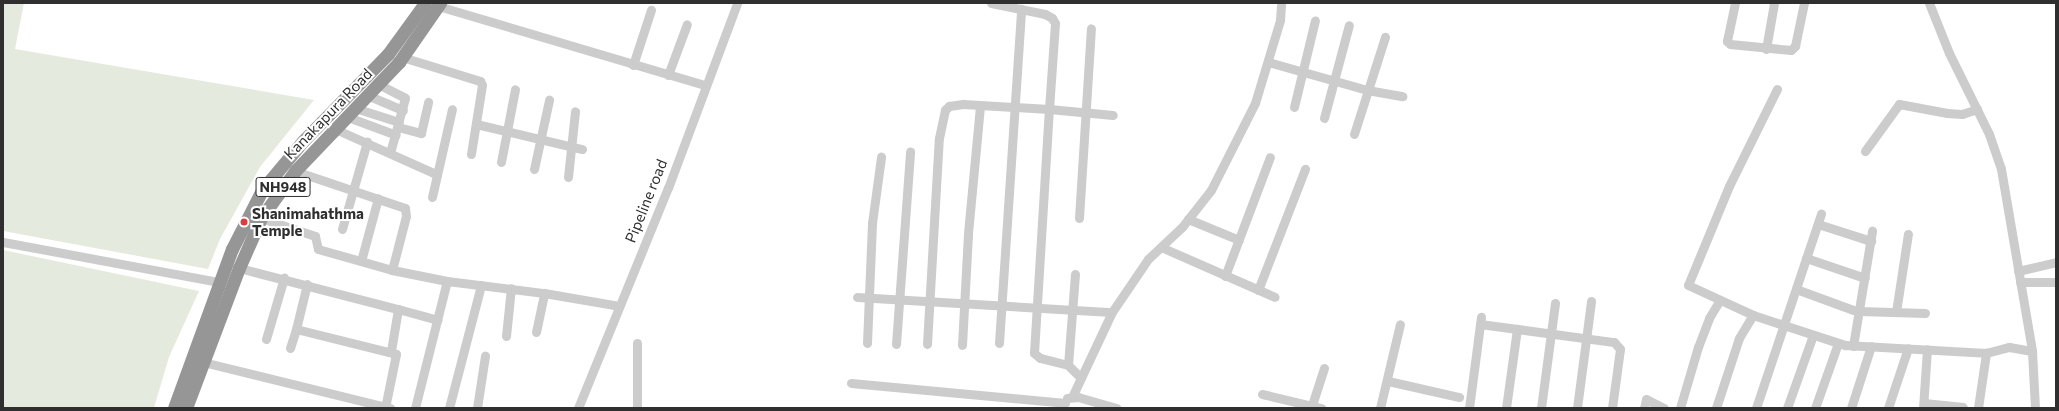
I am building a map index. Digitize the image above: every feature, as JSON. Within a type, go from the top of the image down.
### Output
[{"type":"highway","name":"Kanakapura Road","points":[[174,408],[219,282],[244,222],[262,190],[303,141],[388,54],[425,3]]},
{"type":"highway","name":"Kanakapura Road","points":[[186,408],[239,268],[261,218],[294,171],[333,128],[378,84],[402,57],[439,4]]},
{"type":"highway","points":[[303,141],[314,149]]},
{"type":"street","name":"Pipeline road","points":[[578,408],[668,188],[705,85],[737,3]]},
{"type":"street","points":[[991,3],[1009,5],[1045,14],[1055,23],[1048,109],[1035,356],[1068,365],[1081,378]]},
{"type":"street","points":[[1735,3],[1727,40],[1730,44],[1766,50],[1791,50],[1795,46],[1804,3]]},
{"type":"street","points":[[1766,50],[1774,3]]},
{"type":"street","points":[[1929,3],[1949,53],[1989,134],[2001,168],[2032,351],[2035,408]]},
{"type":"street","points":[[439,4],[633,65],[705,85]]},
{"type":"street","points":[[1066,402],[1081,378],[1112,312],[1148,259],[1188,219],[1211,190],[1256,103],[1280,20],[1281,5]]},
{"type":"street","points":[[999,343],[1021,9]]},
{"type":"street","points":[[633,65],[651,10]]},
{"type":"street","points":[[1294,107],[1315,20]]},
{"type":"street","points":[[668,75],[687,24]]},
{"type":"street","points":[[1324,118],[1349,25]]},
{"type":"street","points":[[1079,218],[1091,28]]},
{"type":"street","points":[[1354,134],[1385,37]]},
{"type":"street","points":[[402,57],[480,81],[482,86],[471,154]]},
{"type":"street","points":[[1268,62],[1303,70],[1367,90],[1402,96]]},
{"type":"street","points":[[378,84],[405,98],[403,110],[390,153]]},
{"type":"street","points":[[501,162],[508,132],[515,89]]},
{"type":"street","points":[[1777,89],[1728,186],[1688,283],[1752,315],[1838,343],[1853,346],[1986,353],[2009,346],[2032,351]]},
{"type":"street","points":[[367,95],[403,110]]},
{"type":"street","points":[[534,169],[548,100]]},
{"type":"street","points":[[350,112],[398,128],[421,132],[428,102]]},
{"type":"street","points":[[1865,151],[1899,104],[1947,113],[1962,114],[1977,109]]},
{"type":"street","points":[[927,344],[939,138],[945,110],[949,106],[980,106],[1048,109],[1113,115]]},
{"type":"street","points":[[962,345],[968,233],[980,106]]},
{"type":"street","points":[[432,197],[452,109]]},
{"type":"street","points":[[568,177],[575,111]]},
{"type":"street","points":[[350,112],[398,128]]},
{"type":"street","points":[[476,124],[571,148],[582,149]]},
{"type":"street","points":[[333,128],[436,174]]},
{"type":"street","points":[[342,229],[367,142]]},
{"type":"street","points":[[896,344],[901,300],[910,152]]},
{"type":"street","points":[[867,343],[872,223],[881,157]]},
{"type":"street","points":[[1225,276],[1270,157]]},
{"type":"street","points":[[1258,290],[1305,169]]},
{"type":"street","points":[[294,171],[406,208],[392,270]]},
{"type":"street","points":[[361,261],[378,198]]},
{"type":"street","points":[[1756,408],[1821,214]]},
{"type":"street","points":[[261,218],[315,236],[318,249],[392,270],[447,281],[511,288],[619,306]]},
{"type":"street","points":[[1188,219],[1239,240]]},
{"type":"street","points":[[1818,224],[1871,241]]},
{"type":"street","points":[[1853,346],[1856,310],[1864,278],[1872,231]]},
{"type":"street","points":[[1896,312],[1908,234]]},
{"type":"street","points":[[3,242],[219,282]]},
{"type":"street","points":[[1161,247],[1275,297]]},
{"type":"street","points":[[1806,258],[1864,278]]},
{"type":"street","points":[[2018,270],[2056,262]]},
{"type":"street","points":[[239,268],[307,284],[438,320]]},
{"type":"street","points":[[1068,365],[1075,274]]},
{"type":"street","points":[[266,339],[284,278]]},
{"type":"street","points":[[415,408],[447,281]]},
{"type":"street","points":[[2020,282],[2056,282]]},
{"type":"street","points":[[290,348],[307,284]]},
{"type":"street","points":[[449,408],[481,285]]},
{"type":"street","points":[[506,336],[511,288]]},
{"type":"street","points":[[1796,289],[1856,310],[1925,313]]},
{"type":"street","points":[[536,332],[544,293]]},
{"type":"street","points":[[857,297],[1112,312]]},
{"type":"street","points":[[1680,408],[1698,347],[1709,318],[1720,300]]},
{"type":"street","points":[[1577,408],[1591,301]]},
{"type":"street","points":[[1541,408],[1555,304]]},
{"type":"street","points":[[391,351],[398,309]]},
{"type":"street","points":[[1716,408],[1739,338],[1752,315]]},
{"type":"street","points":[[1469,408],[1481,320],[1517,329],[1614,342],[1620,349],[1612,408]]},
{"type":"street","points":[[1380,408],[1388,381],[1400,324]]},
{"type":"street","points":[[203,362],[387,408],[396,354],[391,351],[296,328]]},
{"type":"street","points":[[1506,408],[1517,329]]},
{"type":"street","points":[[1787,408],[1813,334]]},
{"type":"street","points":[[637,343],[637,408]]},
{"type":"street","points":[[1815,408],[1838,343]]},
{"type":"street","points":[[1851,408],[1871,346]]},
{"type":"street","points":[[1888,408],[1908,348]]},
{"type":"street","points":[[1927,349],[1923,405],[1963,407]]},
{"type":"street","points":[[1978,408],[1986,353]]},
{"type":"street","points":[[477,408],[485,356]]},
{"type":"street","points":[[1262,394],[1315,407],[1324,368]]},
{"type":"street","points":[[1388,381],[1459,397]]},
{"type":"street","points":[[852,383],[1066,402],[1116,408]]},
{"type":"street","points":[[1644,408],[1646,400],[1664,408]]},
{"type":"shaded area","points":[[3,3],[24,3],[15,49],[314,100],[260,167],[220,239],[208,269],[3,231]]},
{"type":"shaded area","points":[[3,250],[199,291],[169,357],[154,408],[3,408]]},
{"type":"place","name":"Shanimahathma Temple","points":[[244,222]]}]
